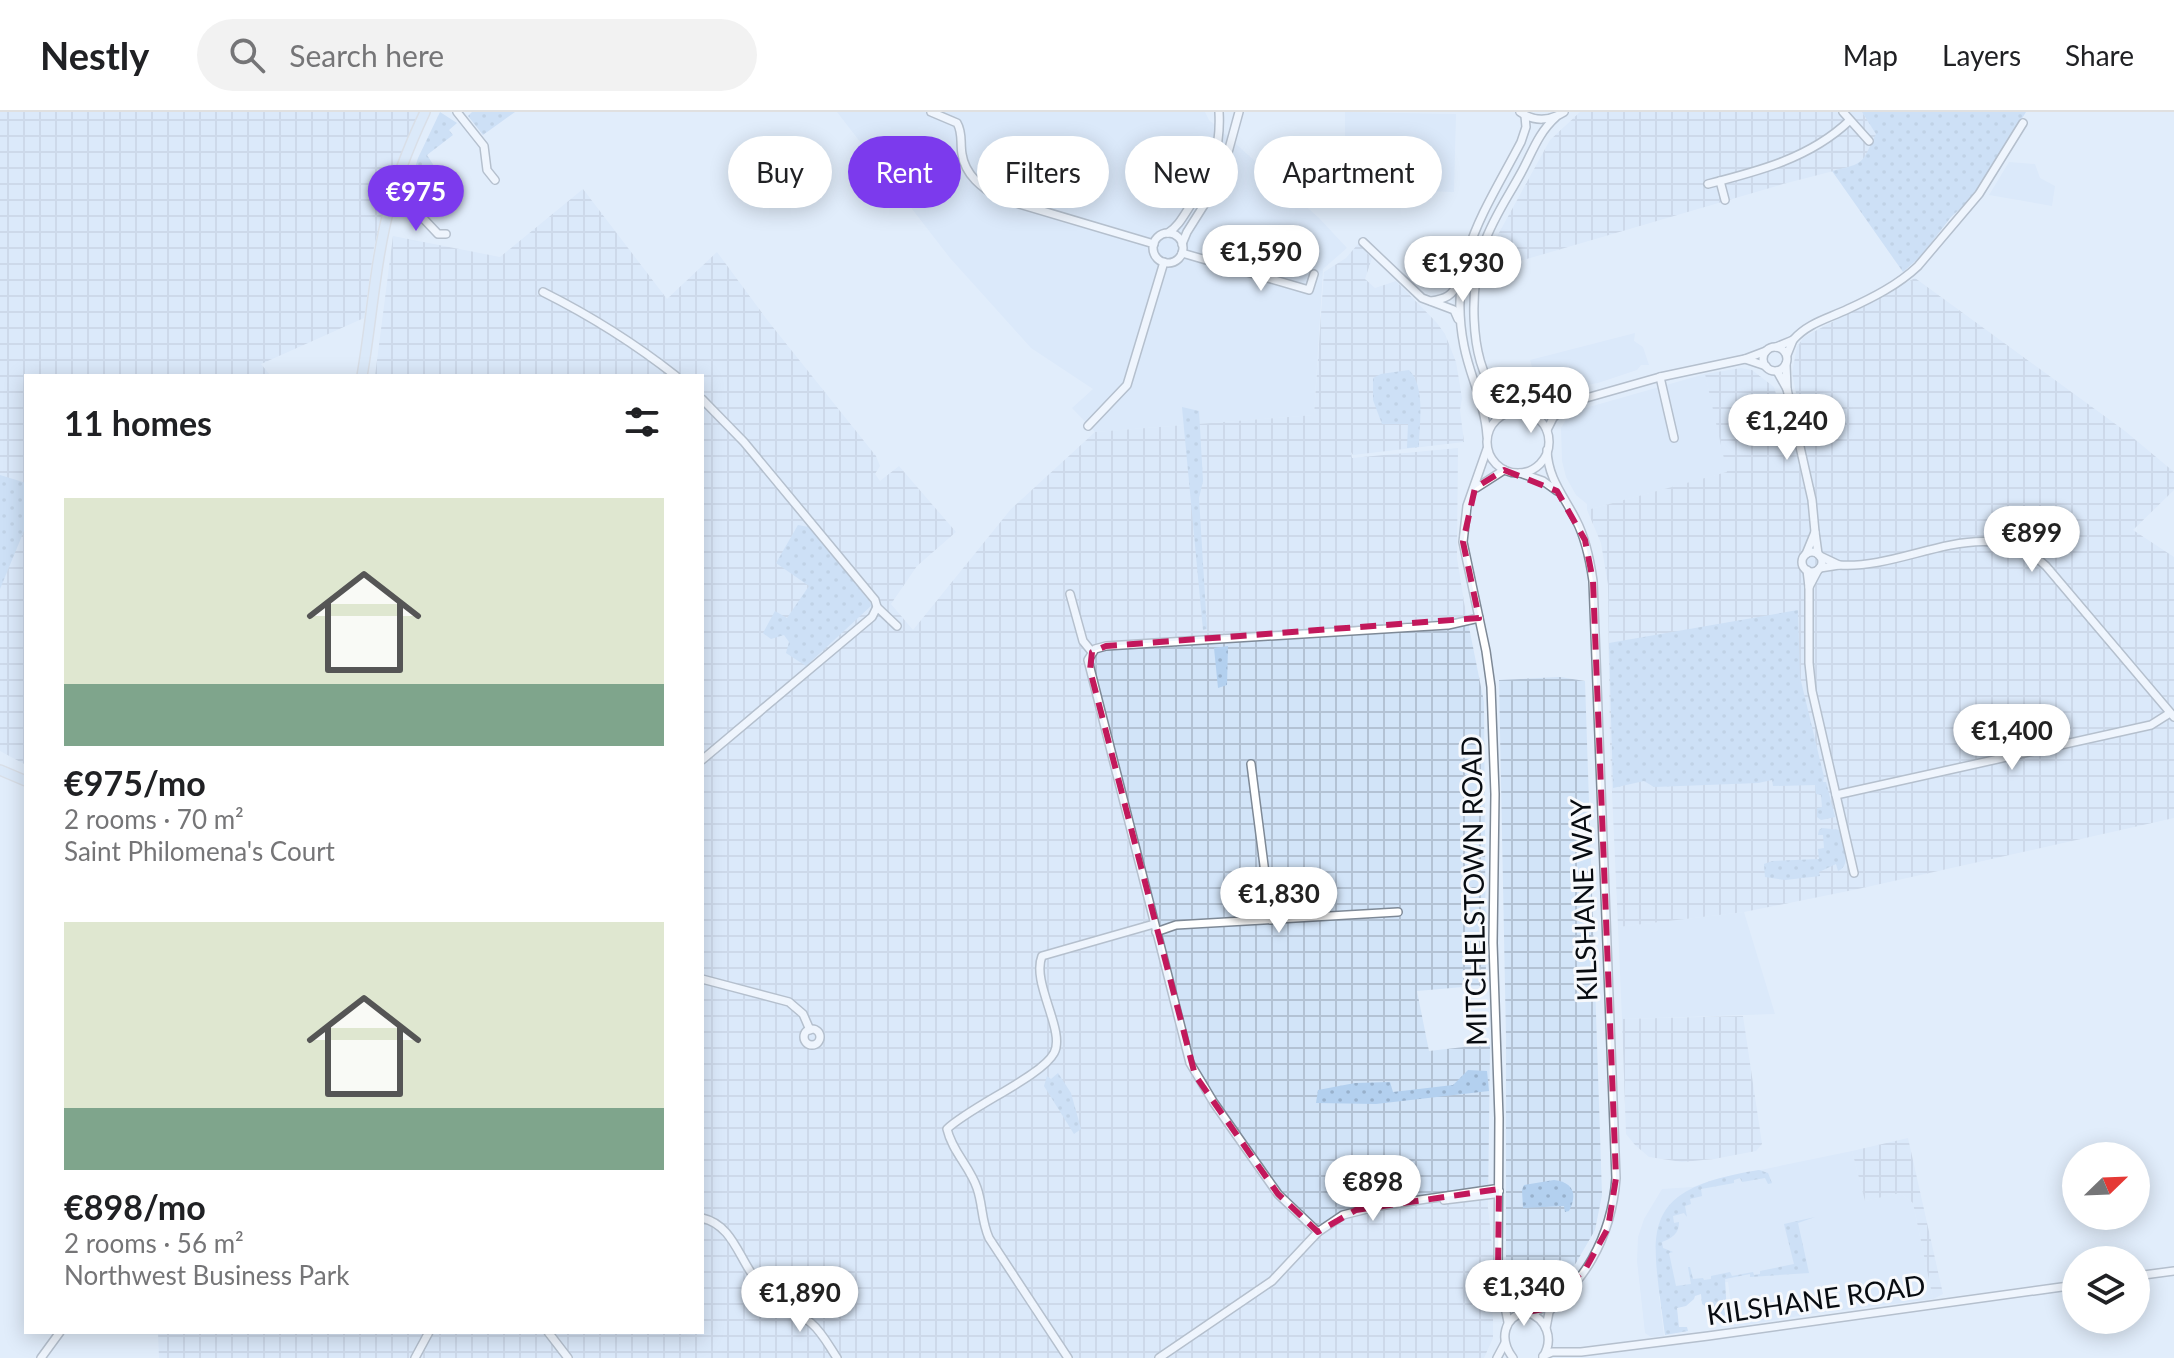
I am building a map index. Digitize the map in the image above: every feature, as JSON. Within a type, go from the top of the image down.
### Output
[{"type":"main road","points":[[362,374],[390,204],[406,153],[425,112]]},
{"type":"main road","points":[[0,770],[24,780]]},
{"type":"street","points":[[457,112],[484,146],[487,170],[495,180]]},
{"type":"street","points":[[931,112],[957,123],[967,171],[987,191],[1010,201],[1154,244]]},
{"type":"street","points":[[1219,112],[1217,152],[1211,174],[1178,225],[1159,236],[1154,244],[1154,253],[1164,262],[1172,262],[1182,249],[1187,232],[1221,178],[1239,112]]},
{"type":"street","points":[[1843,112],[1869,141]]},
{"type":"street","points":[[1523,114],[1541,120],[1560,114]]},
{"type":"street","points":[[1429,301],[1448,297],[1455,290],[1472,235],[1521,142],[1526,127],[1523,114]]},
{"type":"street","points":[[1519,411],[1495,392],[1482,361],[1475,323],[1475,280],[1484,244],[1499,211],[1538,137],[1560,114]]},
{"type":"street","points":[[1708,184],[1811,151],[1849,121]]},
{"type":"street","points":[[1530,414],[1660,377],[1745,359],[1793,340],[1807,327],[1869,299],[1918,266],[1979,194],[2023,123]]},
{"type":"street","points":[[1720,181],[1725,200]]},
{"type":"street","points":[[390,204],[420,215],[438,234],[446,234]]},
{"type":"street","points":[[1168,233],[1177,236],[1182,249]]},
{"type":"street","points":[[1363,242],[1416,293],[1454,310],[1484,408],[1487,449],[1491,458],[1504,470],[1543,481],[1557,491]]},
{"type":"street","points":[[1182,249],[1309,290],[1314,274]]},
{"type":"street","points":[[1088,426],[1127,385],[1164,262]]},
{"type":"street","points":[[1460,323],[1463,266]]},
{"type":"street","points":[[543,292],[627,339],[673,374]]},
{"type":"street","points":[[1793,340],[1787,360],[1787,389],[1812,500],[1819,555],[1819,569],[1809,587]]},
{"type":"street","points":[[1776,347],[1783,350],[1787,360]]},
{"type":"street","points":[[1766,351],[1766,366]]},
{"type":"street","points":[[1745,359],[1777,371],[1787,389]]},
{"type":"street","points":[[1777,371],[1787,360]]},
{"type":"street","points":[[1660,377],[1674,438]]},
{"type":"street","points":[[704,401],[744,442],[875,600],[877,607],[897,626]]},
{"type":"street","points":[[1546,431],[1553,418],[1567,404]]},
{"type":"street","points":[[1487,436],[1497,419],[1510,412],[1530,414],[1540,421],[1546,431],[1547,450],[1538,466],[1520,473]]},
{"type":"street","name":"MITCHELSTOWN ROAD","points":[[1487,449],[1467,506],[1463,531],[1464,552],[1491,687],[1494,743],[1493,929],[1498,1272],[1508,1322],[1505,1343],[1497,1358]]},
{"type":"street","name":"KILSHANE WAY","points":[[1546,1328],[1549,1312],[1586,1268],[1601,1242],[1612,1212],[1616,1178],[1593,581],[1585,540],[1557,491],[1547,450]]},
{"type":"street","points":[[1475,488],[1504,470]]},
{"type":"street","points":[[1815,532],[1802,562],[1807,570],[1809,587],[1812,691],[1854,873]]},
{"type":"street","points":[[1807,570],[1869,563],[1982,540],[2016,546],[2034,555],[2046,566],[2172,715],[2151,725],[1836,795]]},
{"type":"street","points":[[1806,554],[1819,555],[1839,565]]},
{"type":"street","points":[[1070,594],[1083,641],[1092,652]]},
{"type":"street","points":[[704,758],[872,617],[877,607]]},
{"type":"street","points":[[1318,1232],[1278,1194],[1195,1075],[1088,660],[1092,652],[1106,646],[1448,625],[1479,618]]},
{"type":"street","points":[[1251,764],[1271,920]]},
{"type":"street","points":[[1068,1358],[989,1238],[982,1222],[978,1192],[947,1129],[985,1101],[1026,1077],[1055,1052],[1055,1035],[1038,968],[1042,956],[1176,925],[1398,912]]},
{"type":"street","points":[[704,980],[789,1002],[803,1014],[810,1030]]},
{"type":"street","points":[[1159,1358],[1272,1281],[1318,1232],[1335,1219],[1356,1210],[1473,1197],[1499,1191]]},
{"type":"street","points":[[704,1219],[728,1233],[758,1281],[788,1309],[814,1325],[837,1358]]},
{"type":"street","points":[[2150,1274],[2174,1271]]},
{"type":"street","name":"KILSHANE ROAD","points":[[1542,1357],[1561,1351],[1581,1352],[1708,1336],[2062,1287]]},
{"type":"street","points":[[1505,1298],[1543,1321],[1549,1341],[1542,1357]]},
{"type":"street","name":"KILSHANE WAY","points":[[1508,1322],[1544,1309],[1558,1299]]},
{"type":"street","points":[[41,1358],[59,1334]]},
{"type":"street","points":[[415,1358],[428,1334]]},
{"type":"street","points":[[550,1334],[568,1358]]},
{"type":"street","points":[[1549,1341],[1561,1351]]},
{"type":"street","points":[[1505,1343],[1513,1358]]},
{"type":"highlighted area","points":[[1504,470],[1557,491],[1585,540],[1593,581],[1616,1178],[1608,1228],[1586,1268],[1544,1309],[1522,1313],[1505,1298],[1498,1272],[1499,1189],[1356,1210],[1318,1232],[1278,1194],[1238,1139],[1195,1075],[1090,670],[1092,652],[1106,646],[1479,618],[1463,542],[1475,488]]},
{"type":"shaded area","points":[[0,112],[419,112],[385,203],[374,247],[364,318],[261,364],[269,374],[24,374],[24,764],[0,751]]},
{"type":"shaded area","points":[[440,112],[457,123],[449,130],[453,135],[427,155],[438,176],[421,185],[413,197],[406,197],[418,158]]},
{"type":"shaded area","points":[[472,112],[515,112],[483,135],[468,116]]},
{"type":"shaded area","points":[[837,112],[1205,112],[1209,120],[1227,136],[1125,136],[1125,208],[1238,208],[1238,146],[1254,160],[1254,208],[1308,208],[1347,248],[1323,269],[1314,415],[1095,432],[1072,408],[1093,389],[1031,348],[950,258],[911,208],[961,208],[961,136],[856,136]]},
{"type":"shaded area","points":[[1345,112],[1456,114],[1454,192],[1442,192],[1442,136],[1345,136]]},
{"type":"shaded area","points":[[1580,112],[1862,112],[1877,134],[1866,159],[1857,165],[1486,271],[1495,240],[1550,140]]},
{"type":"shaded area","points":[[1862,112],[2026,112],[1974,196],[1951,217],[1921,256],[1903,272],[1832,171],[1857,164],[1868,151],[1876,134]]},
{"type":"shaded area","points":[[2009,162],[2035,164],[2040,178],[2055,186],[2052,206],[1989,195]]},
{"type":"shaded area","points":[[583,189],[667,299],[717,252],[876,456],[880,466],[875,474],[880,481],[899,466],[956,532],[917,566],[891,604],[913,630],[1011,509],[1095,432],[1314,415],[1324,272],[1346,258],[1358,244],[1372,258],[1365,279],[1375,288],[1396,281],[1437,323],[1456,362],[1464,442],[1353,455],[1351,452],[1352,458],[1458,448],[1457,558],[1484,702],[1486,985],[1417,991],[1429,1051],[1490,1044],[1488,1207],[1494,1265],[1491,1298],[1493,1338],[1484,1358],[159,1358],[158,1334],[704,1334],[704,374],[375,374],[393,236],[500,257]]},
{"type":"shaded area","points":[[1915,278],[2125,431],[2174,472],[2174,490],[2133,530],[2174,557],[2174,818],[1744,912],[1618,927],[1610,746],[1608,585],[1601,543],[1587,510],[1727,472],[1705,374],[1741,368],[1752,370],[1774,387],[1782,415],[1800,413],[1792,373],[1797,347],[1804,337]]},
{"type":"shaded area","points":[[1635,333],[1634,341],[1643,347],[1649,365],[1641,365],[1637,370],[1598,383],[1540,394],[1530,360]]},
{"type":"shaded area","points":[[1409,370],[1418,386],[1420,417],[1419,447],[1407,448],[1408,424],[1382,424],[1373,400],[1373,378]]},
{"type":"shaded area","points":[[1705,374],[1728,472],[1587,510],[1587,504],[1576,495],[1566,477],[1562,461],[1561,428],[1567,418],[1582,409]]},
{"type":"shaded area","points":[[1182,407],[1199,411],[1203,481],[1199,498],[1207,629],[1203,630]]},
{"type":"shaded area","points":[[0,475],[24,482],[24,531],[0,589]]},
{"type":"shaded area","points":[[798,525],[813,528],[872,605],[806,666],[786,653],[789,642],[784,635],[771,639],[763,633],[775,611],[787,618],[809,586],[776,563]]},
{"type":"shaded area","points":[[1798,610],[1800,677],[1823,782],[1826,782],[1835,817],[1821,820],[1817,817],[1817,808],[1822,807],[1821,795],[1816,794],[1815,785],[1773,786],[1772,780],[1654,787],[1644,781],[1613,788],[1609,643]]},
{"type":"shaded area","points":[[1228,646],[1227,685],[1218,688],[1214,648]]},
{"type":"shaded area","points":[[1560,677],[1585,681],[1602,1195],[1595,1230],[1576,1263],[1554,1287],[1533,1302],[1528,1302],[1520,1300],[1506,1278],[1506,1037],[1499,680]]},
{"type":"shaded area","points":[[1822,828],[1840,830],[1846,858],[1842,868],[1838,871],[1836,864],[1819,872],[1820,876],[1785,880],[1765,877],[1764,864],[1772,861],[1819,859],[1818,849],[1824,848],[1823,835],[1818,835]]},
{"type":"shaded area","points":[[1744,912],[1775,1014],[1622,1019],[1618,927]]},
{"type":"shaded area","points":[[1743,1016],[1762,1144],[1756,1151],[1714,1159],[1682,1162],[1649,1157],[1626,1134],[1622,1019]]},
{"type":"shaded area","points":[[1468,1070],[1487,1071],[1489,1091],[1376,1104],[1316,1103],[1318,1090],[1355,1083],[1390,1082],[1393,1092],[1453,1085]]},
{"type":"shaded area","points":[[1058,1073],[1071,1093],[1081,1129],[1074,1134],[1044,1086],[1047,1076],[1051,1079]]},
{"type":"shaded area","points":[[1908,1138],[1943,1294],[1933,1299],[1913,1203],[1900,1193],[1865,1201],[1852,1151]]},
{"type":"shaded area","points":[[1852,1151],[1865,1201],[1900,1193],[1913,1203],[1933,1299],[1734,1327],[1728,1282],[1707,1283],[1697,1290],[1659,1296],[1664,1336],[1651,1337],[1645,1333],[1637,1261],[1638,1237],[1644,1219],[1662,1189],[1693,1187],[1712,1180]]},
{"type":"shaded area","points":[[1759,1170],[1768,1173],[1772,1183],[1768,1184],[1765,1178],[1742,1182],[1740,1178],[1734,1183],[1701,1189],[1702,1196],[1690,1199],[1691,1204],[1685,1206],[1687,1217],[1684,1213],[1673,1216],[1674,1223],[1679,1222],[1678,1230],[1662,1242],[1663,1248],[1673,1252],[1669,1253],[1676,1286],[1691,1284],[1688,1267],[1693,1279],[1704,1280],[1730,1272],[1732,1276],[1753,1272],[1754,1275],[1760,1274],[1760,1271],[1794,1264],[1784,1224],[1815,1217],[1798,1223],[1809,1273],[1750,1277],[1750,1274],[1725,1279],[1727,1314],[1721,1317],[1702,1304],[1701,1294],[1695,1296],[1686,1306],[1677,1308],[1679,1327],[1687,1327],[1688,1331],[1665,1335],[1657,1268],[1656,1242],[1660,1221],[1671,1204],[1690,1190],[1719,1179]]},
{"type":"shaded area","points":[[1554,1180],[1566,1183],[1572,1190],[1569,1211],[1565,1212],[1564,1206],[1523,1208],[1524,1185]]}]
